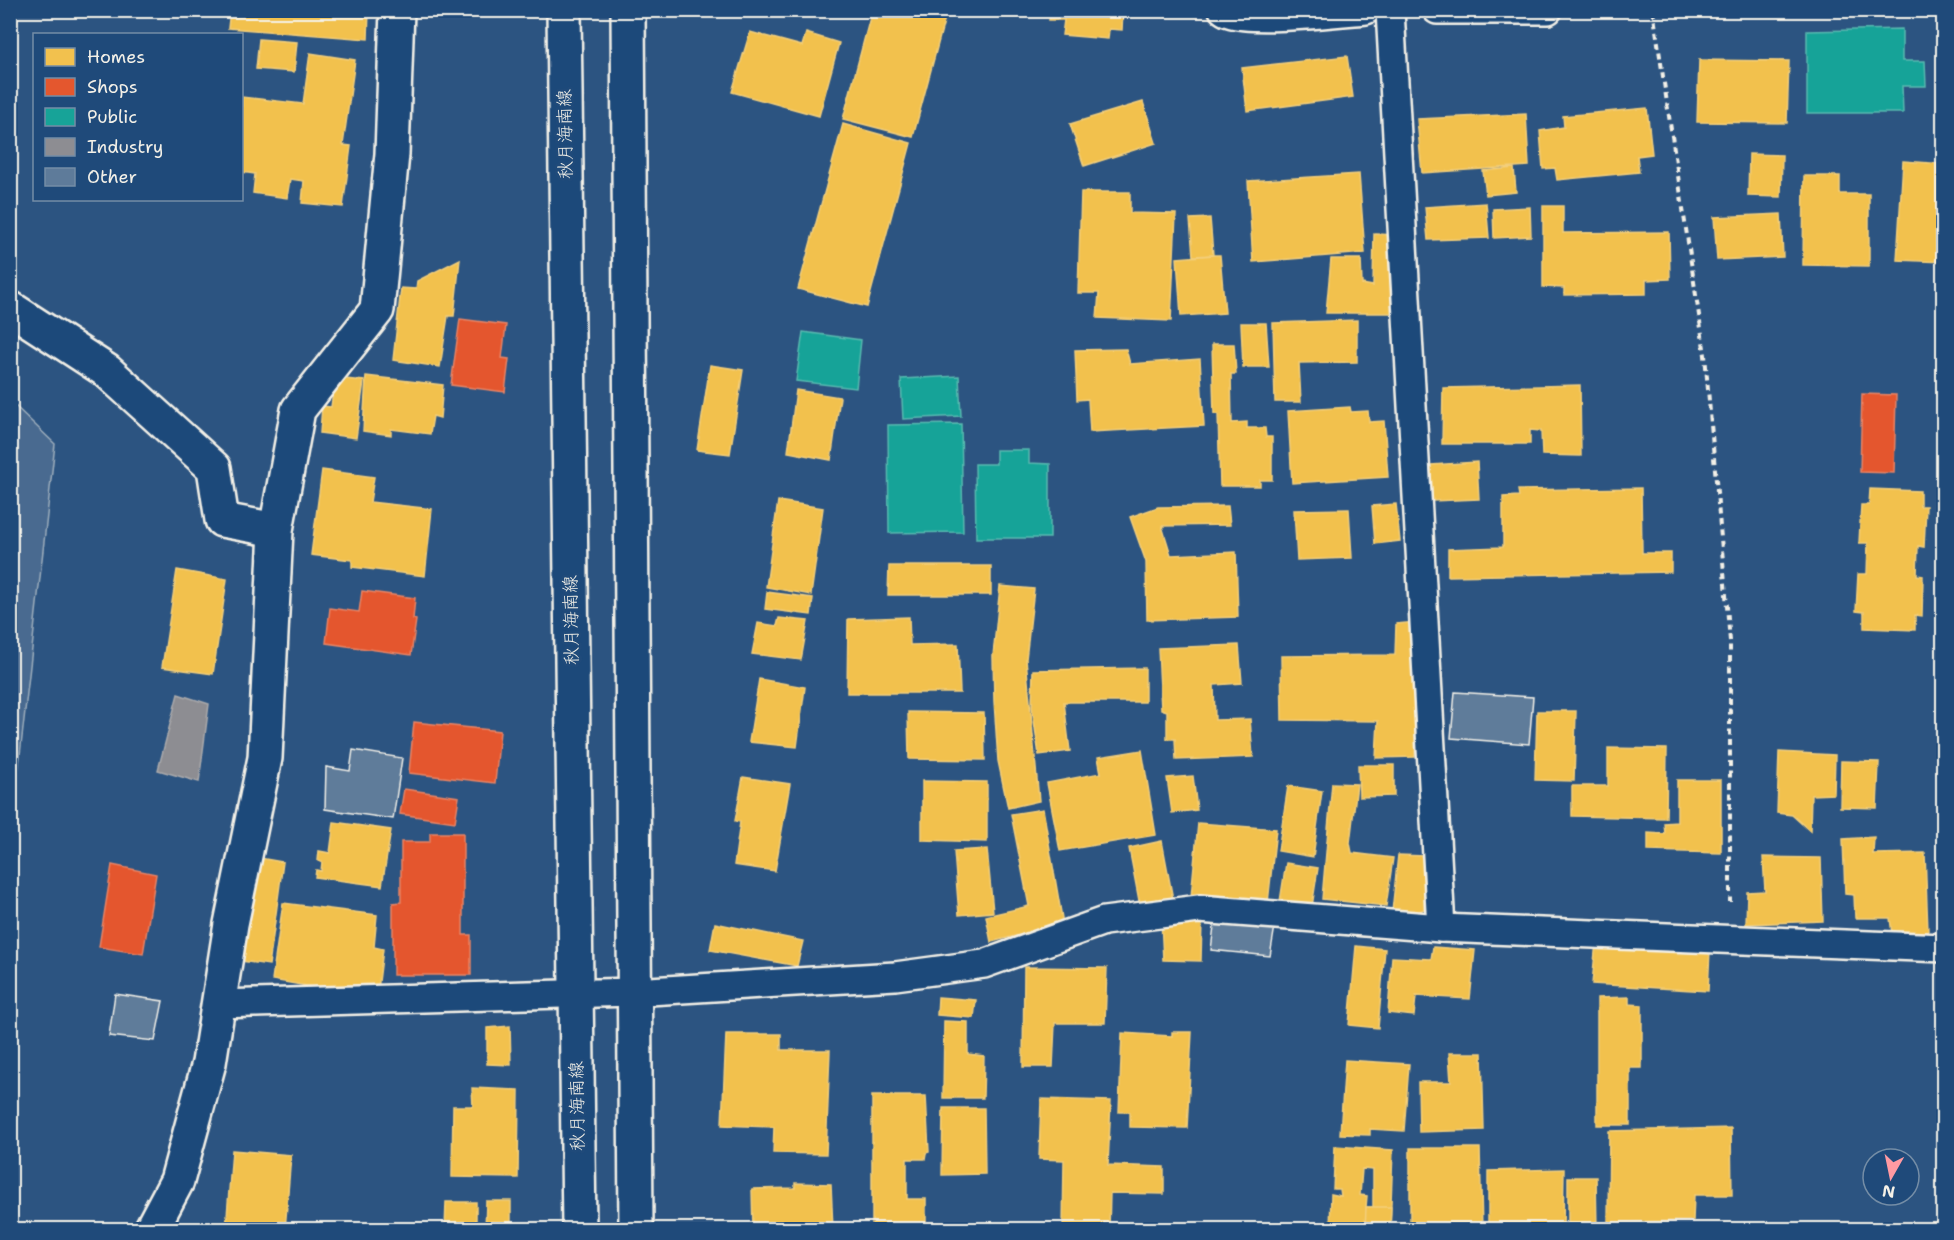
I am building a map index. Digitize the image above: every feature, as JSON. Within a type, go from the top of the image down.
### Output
[{"type":"main road","points":[[151,1230],[177,1181],[209,1063],[218,1004],[265,758],[276,530],[298,410],[377,310],[392,154],[397,10]]},
{"type":"main road","name":"秋月海南線","points":[[564,10],[579,1230]]},
{"type":"main road","points":[[628,10],[636,1230]]},
{"type":"main road","points":[[10,308],[107,371],[214,468],[222,520],[276,530]]},
{"type":"lane","points":[[1222,10],[1227,14],[1252,18],[1366,10]]},
{"type":"lane","points":[[1390,10],[1441,928]]},
{"type":"lane","points":[[1437,10],[1548,10]]},
{"type":"lane","points":[[218,1004],[633,992],[896,976],[984,964],[1104,921],[1199,909],[1441,928],[1944,948]]},
{"type":"path","points":[[1653,10],[1705,355],[1730,641],[1730,940]]},
{"type":"shaded area","points":[[11,402],[55,444],[11,835]]},
{"type":"building: Homes","points":[[230,10],[369,10],[368,39],[228,28]]},
{"type":"building: Homes","points":[[872,10],[947,10],[913,137],[843,119]]},
{"type":"building: Homes","points":[[1050,10],[1123,10],[1122,30],[1109,29],[1108,39],[1062,35],[1064,20],[1049,20]]},
{"type":"building: Homes","points":[[750,32],[802,46],[806,33],[839,43],[819,116],[732,92]]},
{"type":"building: Homes","points":[[259,39],[297,42],[294,72],[256,69]]},
{"type":"building: Homes","points":[[310,53],[355,60],[343,145],[351,146],[343,207],[302,203],[304,181],[290,179],[287,198],[253,193],[255,174],[243,172],[243,97],[303,104]]},
{"type":"building: Homes","points":[[1347,56],[1353,97],[1247,111],[1242,68]]},
{"type":"building: Homes","points":[[1699,60],[1789,61],[1787,123],[1697,122]]},
{"type":"building: Homes","points":[[1143,102],[1156,143],[1084,166],[1070,124]]},
{"type":"building: Homes","points":[[1647,108],[1652,154],[1637,156],[1639,172],[1557,180],[1555,168],[1543,169],[1540,131],[1564,127],[1563,116]]},
{"type":"building: Homes","points":[[1526,114],[1529,166],[1422,173],[1417,119]]},
{"type":"building: Homes","points":[[843,124],[911,143],[867,307],[798,289]]},
{"type":"building: Homes","points":[[1749,154],[1782,155],[1781,197],[1748,196]]},
{"type":"building: Homes","points":[[1903,161],[1944,164],[1944,262],[1897,260]]},
{"type":"building: Homes","points":[[1514,168],[1516,192],[1486,195],[1483,171]]},
{"type":"building: Homes","points":[[1359,174],[1365,253],[1253,262],[1248,181]]},
{"type":"building: Homes","points":[[1804,176],[1840,176],[1840,194],[1869,194],[1869,266],[1803,265]]},
{"type":"building: Homes","points":[[1081,192],[1130,192],[1130,213],[1176,214],[1171,321],[1097,318],[1099,293],[1078,293]]},
{"type":"building: Homes","points":[[1486,203],[1489,238],[1428,240],[1425,207]]},
{"type":"building: Homes","points":[[1543,206],[1563,206],[1563,233],[1669,232],[1670,279],[1646,280],[1646,294],[1564,295],[1564,288],[1543,287]]},
{"type":"building: Homes","points":[[1530,207],[1531,236],[1494,238],[1493,209]]},
{"type":"building: Homes","points":[[1781,214],[1783,257],[1717,260],[1714,217]]},
{"type":"building: Homes","points":[[1210,218],[1213,255],[1193,256],[1190,219]]},
{"type":"building: Homes","points":[[1374,234],[1401,235],[1399,313],[1326,313],[1331,259],[1361,259],[1362,284],[1373,286]]},
{"type":"building: Homes","points":[[1220,255],[1225,313],[1181,316],[1177,258]]},
{"type":"building: Homes","points":[[460,259],[454,316],[448,316],[440,367],[393,360],[401,288],[416,289],[417,281]]},
{"type":"building: Homes","points":[[1357,320],[1357,362],[1299,363],[1301,402],[1275,402],[1273,323]]},
{"type":"building: Homes","points":[[1241,323],[1266,323],[1269,367],[1243,367]]},
{"type":"building: Homes","points":[[1212,344],[1234,344],[1236,374],[1231,374],[1232,423],[1247,422],[1247,428],[1265,428],[1266,437],[1272,437],[1272,480],[1260,480],[1260,486],[1220,486],[1218,414],[1214,414]]},
{"type":"building: Homes","points":[[1126,349],[1130,364],[1200,359],[1204,426],[1090,432],[1088,399],[1077,400],[1075,350]]},
{"type":"building: Homes","points":[[710,365],[743,370],[730,454],[697,450]]},
{"type":"building: Homes","points":[[366,376],[443,385],[440,418],[433,416],[430,434],[391,429],[391,435],[363,431]]},
{"type":"building: Homes","points":[[335,378],[364,381],[356,438],[320,433],[322,406],[331,407]]},
{"type":"building: Homes","points":[[1580,385],[1581,456],[1542,455],[1541,431],[1530,430],[1530,444],[1442,444],[1443,388]]},
{"type":"building: Homes","points":[[796,390],[840,397],[831,460],[788,452]]},
{"type":"building: Homes","points":[[1350,407],[1351,412],[1368,411],[1369,422],[1384,421],[1388,477],[1292,483],[1288,411]]},
{"type":"building: Homes","points":[[1477,462],[1479,499],[1432,501],[1431,465]]},
{"type":"building: Homes","points":[[322,470],[374,477],[370,502],[432,509],[425,576],[352,567],[352,560],[311,555]]},
{"type":"building: Homes","points":[[1641,488],[1642,553],[1671,553],[1671,572],[1448,576],[1448,549],[1503,547],[1503,497],[1519,496],[1518,490]]},
{"type":"building: Homes","points":[[1870,489],[1920,491],[1920,506],[1926,506],[1924,547],[1918,546],[1917,575],[1923,576],[1922,616],[1915,615],[1915,630],[1864,628],[1864,612],[1856,611],[1858,574],[1867,574],[1868,543],[1859,543],[1861,505],[1869,505]]},
{"type":"building: Homes","points":[[778,501],[823,508],[811,595],[766,587]]},
{"type":"building: Homes","points":[[1396,504],[1400,541],[1375,544],[1372,506]]},
{"type":"building: Homes","points":[[1228,506],[1230,525],[1162,526],[1171,555],[1236,552],[1238,617],[1147,620],[1146,562],[1130,517],[1158,507]]},
{"type":"building: Homes","points":[[1349,509],[1352,558],[1297,560],[1294,510]]},
{"type":"building: Homes","points":[[889,566],[991,566],[991,595],[888,595]]},
{"type":"building: Homes","points":[[177,570],[227,579],[213,674],[162,667]]},
{"type":"building: Homes","points":[[1000,586],[1034,589],[1026,659],[1039,801],[1008,808],[998,761],[994,701],[993,656]]},
{"type":"building: Homes","points":[[767,592],[813,598],[811,615],[765,609]]},
{"type":"building: Homes","points":[[909,617],[910,645],[958,644],[960,693],[847,693],[848,619]]},
{"type":"building: Homes","points":[[779,618],[808,621],[801,660],[752,654],[758,623],[777,626]]},
{"type":"building: Homes","points":[[1417,622],[1415,757],[1376,758],[1378,721],[1282,720],[1281,656],[1395,655],[1396,624]]},
{"type":"building: Homes","points":[[1239,645],[1242,683],[1214,685],[1215,720],[1250,719],[1253,757],[1176,760],[1175,739],[1167,739],[1167,711],[1161,709],[1158,648]]},
{"type":"building: Homes","points":[[1145,668],[1145,702],[1064,702],[1070,751],[1039,755],[1032,707],[1033,670]]},
{"type":"building: Homes","points":[[759,679],[805,687],[797,747],[749,742]]},
{"type":"building: Homes","points":[[1537,711],[1576,711],[1574,781],[1535,780]]},
{"type":"building: Homes","points":[[908,712],[984,713],[985,760],[909,759]]},
{"type":"building: Homes","points":[[1608,748],[1667,749],[1666,818],[1572,816],[1572,786],[1608,786]]},
{"type":"building: Homes","points":[[1142,750],[1156,835],[1060,851],[1047,783],[1101,773],[1098,757]]},
{"type":"building: Homes","points":[[1779,752],[1835,755],[1834,794],[1811,795],[1810,831],[1792,815],[1777,813]]},
{"type":"building: Homes","points":[[1841,761],[1879,762],[1877,808],[1840,807]]},
{"type":"building: Homes","points":[[1358,765],[1394,765],[1394,796],[1359,797]]},
{"type":"building: Homes","points":[[1193,776],[1197,810],[1172,813],[1167,778]]},
{"type":"building: Homes","points":[[743,777],[790,784],[775,871],[734,865],[740,822],[735,821]]},
{"type":"building: Homes","points":[[1677,780],[1721,780],[1721,853],[1648,851],[1648,833],[1665,834],[1664,823],[1677,822]]},
{"type":"building: Homes","points":[[922,781],[987,782],[987,842],[922,840]]},
{"type":"building: Homes","points":[[1332,783],[1357,784],[1350,843],[1352,853],[1393,858],[1386,906],[1322,899]]},
{"type":"building: Homes","points":[[1288,786],[1322,791],[1313,857],[1278,851]]},
{"type":"building: Homes","points":[[1043,809],[1063,924],[991,942],[986,916],[1029,906],[1011,814]]},
{"type":"building: Homes","points":[[334,822],[391,830],[382,886],[315,877],[316,870],[321,871],[322,862],[318,861],[319,851],[330,853]]},
{"type":"building: Homes","points":[[1198,823],[1276,829],[1268,903],[1191,897]]},
{"type":"building: Homes","points":[[1874,837],[1873,854],[1925,853],[1928,932],[1892,934],[1890,918],[1855,918],[1854,895],[1845,894],[1843,839]]},
{"type":"building: Homes","points":[[1162,841],[1174,905],[1141,911],[1129,848]]},
{"type":"building: Homes","points":[[987,849],[993,912],[959,915],[954,851]]},
{"type":"building: Homes","points":[[1398,855],[1425,856],[1424,909],[1414,914],[1392,912]]},
{"type":"building: Homes","points":[[248,856],[283,862],[269,965],[235,960]]},
{"type":"building: Homes","points":[[1763,857],[1821,858],[1823,921],[1746,924],[1747,892],[1765,891]]},
{"type":"building: Homes","points":[[1286,863],[1318,868],[1311,913],[1279,908]]},
{"type":"building: Homes","points":[[283,903],[377,915],[374,947],[383,949],[377,998],[272,980]]},
{"type":"building: Homes","points":[[1161,920],[1202,920],[1201,961],[1163,960]]},
{"type":"building: Homes","points":[[715,923],[803,941],[797,966],[710,950]]},
{"type":"building: Homes","points":[[1596,942],[1710,950],[1708,991],[1592,984]]},
{"type":"building: Homes","points":[[1356,946],[1385,949],[1378,1028],[1349,1025]]},
{"type":"building: Homes","points":[[1433,947],[1475,950],[1470,999],[1416,996],[1414,1016],[1388,1013],[1392,957],[1431,959]]},
{"type":"building: Homes","points":[[1024,967],[1107,968],[1105,1023],[1055,1023],[1053,1067],[1023,1067]]},
{"type":"building: Homes","points":[[938,997],[976,1000],[974,1018],[937,1015]]},
{"type":"building: Homes","points":[[1629,997],[1629,1004],[1642,1005],[1642,1068],[1630,1068],[1630,1125],[1597,1125],[1597,998]]},
{"type":"building: Homes","points":[[944,1021],[968,1022],[968,1054],[984,1056],[983,1098],[943,1098]]},
{"type":"building: Homes","points":[[510,1026],[511,1065],[487,1064],[487,1028]]},
{"type":"building: Homes","points":[[1172,1032],[1192,1032],[1187,1128],[1130,1127],[1130,1112],[1119,1112],[1122,1033],[1172,1036]]},
{"type":"building: Homes","points":[[726,1034],[781,1034],[781,1050],[830,1050],[826,1154],[773,1153],[774,1127],[722,1125]]},
{"type":"building: Homes","points":[[1449,1053],[1482,1053],[1484,1130],[1419,1132],[1418,1082],[1451,1082]]},
{"type":"building: Homes","points":[[1345,1060],[1409,1064],[1404,1131],[1370,1129],[1370,1135],[1340,1134]]},
{"type":"building: Homes","points":[[472,1088],[519,1090],[518,1178],[452,1177],[453,1106],[473,1106]]},
{"type":"building: Homes","points":[[872,1096],[926,1096],[929,1152],[926,1153],[925,1159],[907,1159],[907,1199],[926,1199],[926,1230],[872,1230]]},
{"type":"building: Homes","points":[[1041,1099],[1111,1101],[1108,1165],[1164,1167],[1164,1194],[1110,1193],[1109,1230],[1063,1230],[1064,1160],[1039,1159]]},
{"type":"building: Homes","points":[[943,1108],[984,1108],[985,1174],[942,1175]]},
{"type":"building: Homes","points":[[1731,1128],[1732,1195],[1694,1195],[1693,1221],[1608,1222],[1609,1131]]},
{"type":"building: Homes","points":[[1335,1146],[1393,1150],[1390,1230],[1330,1230],[1331,1194],[1341,1196],[1340,1189],[1333,1189]],"holes":[[[1362,1169],[1373,1170],[1373,1207],[1366,1207],[1367,1196],[1360,1195]]]},
{"type":"building: Homes","points":[[1410,1148],[1480,1148],[1482,1230],[1410,1230]]},
{"type":"building: Homes","points":[[232,1150],[291,1155],[285,1230],[226,1230]]},
{"type":"building: Homes","points":[[1564,1169],[1563,1230],[1488,1230],[1488,1171]]},
{"type":"building: Homes","points":[[1568,1177],[1596,1177],[1597,1230],[1568,1230]]},
{"type":"building: Homes","points":[[795,1183],[831,1184],[833,1230],[753,1230],[752,1189],[795,1188]]},
{"type":"building: Homes","points":[[486,1201],[511,1201],[511,1230],[485,1230]]},
{"type":"building: Homes","points":[[446,1202],[476,1202],[476,1230],[445,1230]]},
{"type":"building: Homes","points":[[1366,1207],[1391,1207],[1390,1230],[1365,1230]]},
{"type":"building: Shops","points":[[460,319],[506,325],[502,358],[509,359],[505,392],[451,385]]},
{"type":"building: Shops","points":[[1862,394],[1896,395],[1894,473],[1860,472]]},
{"type":"building: Shops","points":[[362,591],[415,598],[413,619],[416,620],[411,655],[326,643],[330,608],[359,612]]},
{"type":"building: Shops","points":[[414,722],[500,731],[495,783],[409,773]]},
{"type":"building: Shops","points":[[404,789],[459,797],[455,822],[400,814]]},
{"type":"building: Shops","points":[[430,833],[463,833],[463,935],[471,935],[471,975],[393,975],[393,903],[401,902],[401,842],[430,842]]},
{"type":"building: Shops","points":[[112,865],[156,874],[143,954],[99,947]]},
{"type":"building: Public","points":[[1902,29],[1902,61],[1925,61],[1926,86],[1902,86],[1903,113],[1807,113],[1807,31]]},
{"type":"building: Public","points":[[803,332],[861,340],[856,388],[796,381]]},
{"type":"building: Public","points":[[959,376],[961,416],[903,419],[901,379]]},
{"type":"building: Public","points":[[961,424],[963,532],[889,533],[888,425]]},
{"type":"building: Public","points":[[996,450],[1029,450],[1029,463],[1050,464],[1050,538],[976,538],[975,464],[996,464]]},
{"type":"building: Industry","points":[[178,694],[209,704],[199,782],[158,770]]},
{"type":"building: Other","points":[[1455,692],[1533,697],[1529,744],[1451,738]]},
{"type":"building: Other","points":[[353,750],[402,758],[393,819],[325,809],[326,767],[350,771]]},
{"type":"building: Other","points":[[1215,918],[1275,926],[1270,956],[1211,950]]},
{"type":"building: Other","points":[[115,994],[163,1001],[155,1041],[109,1036]]}]
